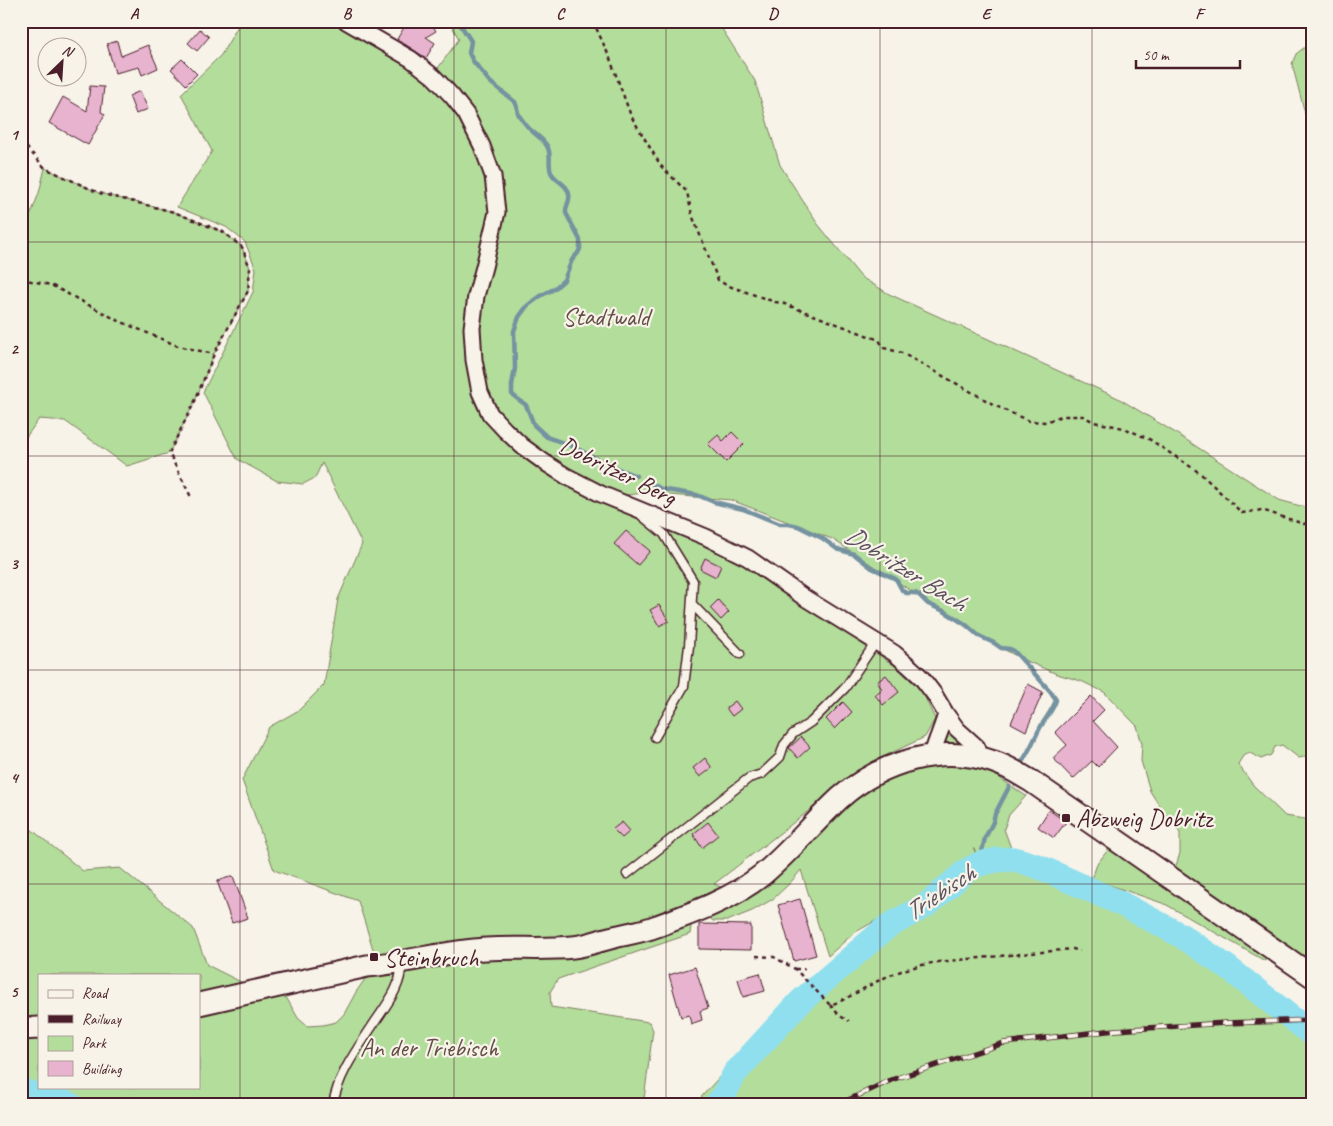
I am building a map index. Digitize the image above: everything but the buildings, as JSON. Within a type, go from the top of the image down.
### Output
[{"type":"main road","points":[[200,1004],[367,966],[443,953],[486,949],[574,947],[655,927],[735,893],[762,874],[841,798],[864,780],[890,766],[909,760],[955,755],[981,758],[995,762],[1031,781],[1312,976]]},
{"type":"main road","points":[[21,1029],[38,1028]]},
{"type":"street","name":"Dobritzer Berg","points":[[346,21],[411,59],[434,77],[466,114],[482,146],[493,176],[497,212],[476,296],[472,328],[474,360],[480,392],[490,414],[505,430],[544,462],[566,476],[628,506],[706,536],[743,555],[820,608],[894,653],[921,677],[956,728],[977,747],[981,758]]},
{"type":"street","points":[[932,756],[946,714]]},
{"type":"lane","points":[[628,506],[664,534],[693,581],[684,686],[655,737]]},
{"type":"lane","points":[[692,604],[740,654]]},
{"type":"lane","points":[[627,874],[749,778],[762,774],[780,757],[784,745],[793,734],[811,722],[845,688],[876,642]]},
{"type":"lane","points":[[333,1105],[340,1080],[355,1052],[399,982],[402,972],[401,961]]},
{"type":"path","points":[[593,21],[609,56],[631,116],[661,166],[687,192],[692,215],[718,280],[726,285],[782,303],[879,340],[884,348],[902,353],[1000,408],[1029,421],[1046,422],[1061,416],[1083,416],[1094,422],[1124,428],[1149,439],[1200,473],[1242,513],[1262,510],[1304,524],[1312,521]]},
{"type":"path","points":[[21,141],[45,168],[99,193],[174,212],[223,232],[242,247],[250,268],[248,291],[214,354],[195,401],[169,453],[192,499]]},
{"type":"path","points":[[21,280],[51,286],[117,320],[178,346],[214,354]]},
{"type":"path","points":[[830,1005],[883,978],[922,965],[1073,949],[1080,951]]},
{"type":"path","points":[[756,956],[774,957],[795,969],[840,1016],[849,1021]]},
{"type":"path","points":[[795,969],[805,969]]},
{"type":"green space","name":"Stadtwald","points":[[241,21],[332,21],[409,64],[433,75],[459,39],[449,21],[717,21],[755,81],[780,165],[817,223],[861,277],[889,294],[1118,398],[1279,500],[1304,507],[1312,503],[1312,751],[1308,756],[1299,758],[1282,745],[1275,747],[1271,755],[1261,759],[1250,753],[1243,756],[1238,764],[1253,785],[1285,816],[1305,819],[1312,818],[1312,964],[1175,869],[1180,853],[1180,833],[1150,791],[1141,761],[1142,744],[1137,726],[1104,692],[1081,681],[1057,674],[1024,660],[986,640],[832,539],[731,500],[644,493],[602,498],[703,542],[741,562],[894,665],[922,691],[935,719],[925,737],[872,762],[714,884],[735,893],[693,912],[690,934],[558,979],[550,992],[551,1007],[649,1022],[653,1030],[644,1099],[655,1105],[21,1105],[21,821],[83,871],[120,868],[193,928],[207,965],[257,990],[286,997],[298,1018],[307,1026],[336,1022],[344,1014],[365,979],[367,966],[378,965],[358,901],[274,870],[242,780],[269,727],[299,710],[324,685],[338,599],[362,544],[322,463],[315,478],[303,484],[277,481],[237,459],[203,392],[253,292],[256,269],[245,242],[226,227],[177,207],[212,151],[181,94],[221,55]]},
{"type":"green space","points":[[1305,47],[1312,49],[1312,140],[1292,64],[1296,54]]},
{"type":"green space","points":[[45,168],[99,193],[174,212],[223,232],[242,247],[250,268],[248,291],[214,354],[195,401],[169,453],[127,466],[65,421],[39,419],[21,444],[21,240],[39,193]]},
{"type":"green space","points":[[950,732],[959,739],[960,744],[947,745],[945,737]]},
{"type":"green space","points":[[939,762],[982,766],[1026,796],[1009,815],[1004,829],[1015,859],[1037,866],[1122,904],[1182,936],[1227,967],[1312,1034],[1312,1105],[694,1105],[723,1073],[735,1073],[801,1001],[887,927],[928,904],[955,880],[979,863],[974,848],[975,853],[962,861],[953,872],[924,893],[854,933],[828,956],[801,870],[773,899],[752,911],[727,921],[713,921],[703,912],[849,799],[890,774]]},
{"type":"green space","points":[[1111,846],[1268,951],[1265,961],[1165,904],[1092,879],[1097,864]]},
{"type":"waterway","name":"Dobritzer Bach","points":[[458,21],[471,41],[469,53],[473,61],[490,82],[515,102],[521,118],[529,129],[546,145],[549,151],[552,174],[568,191],[569,199],[566,213],[580,240],[580,249],[572,260],[564,280],[554,289],[527,306],[519,317],[514,331],[515,368],[512,394],[526,405],[534,425],[547,437],[572,446],[604,463],[636,476]]},
{"type":"waterway","name":"Dobritzer Bach","points":[[647,481],[661,489],[697,495],[714,502],[743,509],[780,524],[798,526],[822,538],[837,549],[854,554],[872,568],[896,579],[902,590],[906,593],[919,595],[928,604],[965,624],[979,636],[1001,648],[1014,651],[1056,700],[1021,763]]},
{"type":"waterway","name":"Dobritzer Bach","points":[[979,864],[985,838],[1009,787]]},
{"type":"waterway","name":"Triebisch","points":[[715,1105],[721,1100],[735,1073],[801,1001],[887,927],[928,904],[966,871],[979,864],[997,860],[1014,859],[1037,866],[1122,904],[1182,936],[1227,967],[1312,1034]]},
{"type":"waterway","name":"Triebisch","points":[[21,1091],[71,1105]]},
{"type":"railway","points":[[838,1105],[891,1080],[1004,1043],[1115,1030],[1312,1020]]},
{"type":"place","name":"Abzweig Dobritz","points":[[1066,818]]},
{"type":"place","name":"Steinbruch","points":[[374,957]]},
{"type":"park label","name":"An der Triebisch","points":[[429,1047]]}]
